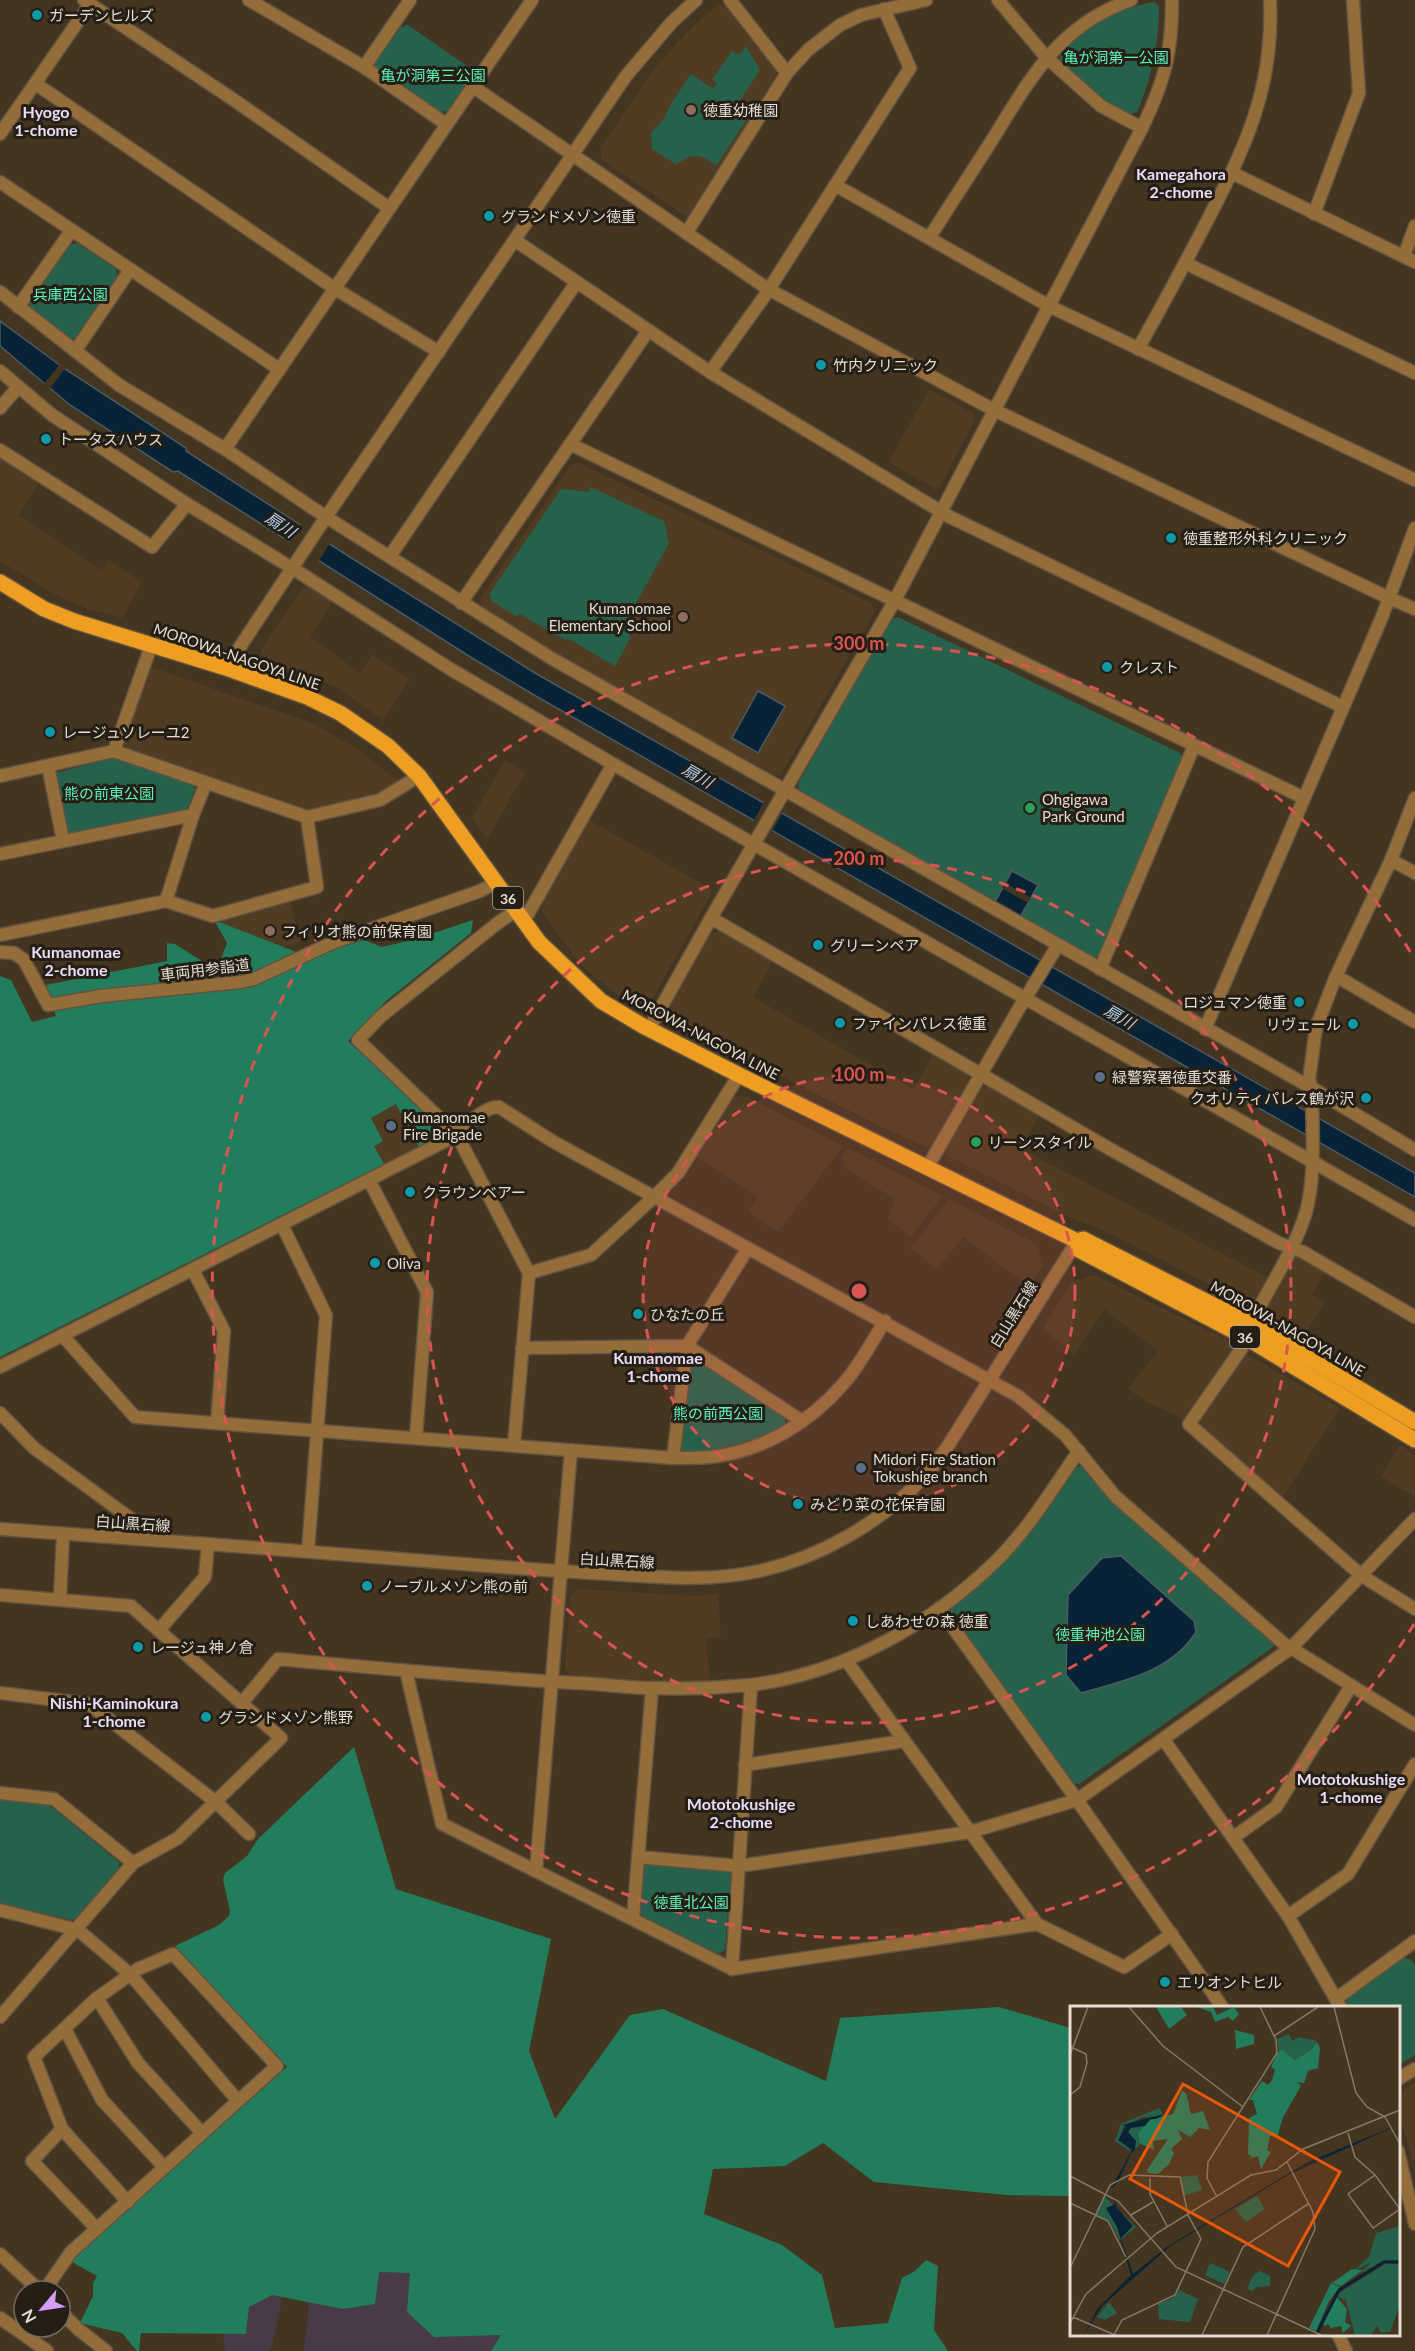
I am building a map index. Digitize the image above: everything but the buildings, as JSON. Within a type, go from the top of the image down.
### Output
[{"type":"main road","name":"MOROWA-NAGOYA LINE","points":[[0,582],[44,609],[74,621],[226,668],[307,697],[340,713],[388,746],[419,776],[539,942],[586,988],[621,1014],[739,1075],[1077,1240],[1079,1250],[1248,1330],[1415,1422]]},
{"type":"main road","name":"MOROWA-NAGOYA LINE","points":[[1248,1330],[1415,1440]]},
{"type":"street","points":[[249,0],[364,67],[446,124]]},
{"type":"street","points":[[364,67],[410,0]]},
{"type":"street","points":[[225,449],[532,0]]},
{"type":"street","points":[[226,668],[326,517],[641,56],[696,0]]},
{"type":"street","points":[[730,0],[787,73]]},
{"type":"street","points":[[687,232],[787,73],[807,50],[832,30],[861,15],[926,0]]},
{"type":"street","points":[[998,0],[1046,57],[1101,106],[1142,128]]},
{"type":"street","points":[[929,238],[1025,85],[1046,57],[1083,23],[1131,0]]},
{"type":"street","points":[[649,1029],[894,602],[1142,128],[1165,74],[1171,41],[1172,0]]},
{"type":"street","points":[[1138,350],[1232,173],[1254,122],[1269,51],[1270,0]]},
{"type":"street","points":[[1314,214],[1359,93],[1353,0]]},
{"type":"street","points":[[0,134],[36,84],[87,2],[234,100],[389,208]]},
{"type":"street","points":[[710,372],[768,289],[910,68],[884,9]]},
{"type":"street","points":[[36,84],[334,288],[439,352]]},
{"type":"street","points":[[472,86],[768,289],[994,410],[1415,609]]},
{"type":"street","points":[[1232,173],[1409,259],[1415,226]]},
{"type":"street","points":[[0,182],[279,369]]},
{"type":"street","points":[[835,185],[1049,306],[1415,480]]},
{"type":"street","points":[[18,307],[71,231]]},
{"type":"street","points":[[516,241],[710,372],[941,512],[1343,707]]},
{"type":"street","points":[[1185,263],[1415,373]]},
{"type":"street","points":[[75,351],[130,270]]},
{"type":"street","points":[[390,556],[576,283]]},
{"type":"street","points":[[0,292],[134,394],[225,449],[326,517],[551,658],[1312,1088],[1415,1150]]},
{"type":"street","points":[[461,603],[648,331]]},
{"type":"street","points":[[0,371],[52,415],[187,504],[452,670],[1415,1220]]},
{"type":"street","points":[[0,408],[18,387]]},
{"type":"street","points":[[570,444],[1304,798]]},
{"type":"street","points":[[0,450],[152,548],[187,504]]},
{"type":"street","points":[[1205,1029],[1389,598],[1415,528]]},
{"type":"street","points":[[114,751],[151,646]]},
{"type":"street","points":[[1100,969],[1194,746]]},
{"type":"street","points":[[0,776],[114,751],[307,817],[380,800],[419,776]]},
{"type":"street","points":[[514,1445],[529,1273],[457,1135],[358,1040],[390,1010],[499,922],[521,916],[613,764]]},
{"type":"street","points":[[48,766],[63,840]]},
{"type":"street","points":[[166,901],[193,815],[206,783]]},
{"type":"street","points":[[1415,798],[1391,860],[1336,976],[1316,1028],[1309,1080],[1312,1088],[1311,1178],[1306,1211],[1292,1248],[1248,1330],[1242,1347],[1190,1424],[1362,1576],[1415,1609]]},
{"type":"street","points":[[0,854],[193,815]]},
{"type":"street","points":[[0,935],[166,901],[213,916],[317,887],[307,817]]},
{"type":"street","points":[[1391,860],[1415,873]]},
{"type":"street","name":"車両用参詣道","points":[[0,952],[14,953],[24,960],[48,1005],[101,996],[241,982],[254,980],[334,942],[480,891],[497,882]]},
{"type":"street","points":[[711,918],[1130,1160],[1303,1252],[1415,1317]]},
{"type":"street","points":[[927,1168],[1058,945]]},
{"type":"street","points":[[1336,976],[1415,1022]]},
{"type":"street","points":[[529,1273],[591,1255],[655,1196],[678,1173],[739,1075]]},
{"type":"street","points":[[0,1367],[457,1135],[486,1111],[494,1106],[499,1107],[552,1141],[885,1321],[1018,1396],[1065,1435],[1115,1496],[1276,1638],[1415,1725]]},
{"type":"street","points":[[369,1180],[427,1292],[416,1437]]},
{"type":"street","points":[[282,1225],[326,1315],[308,1551]]},
{"type":"street","name":"白山黒石線","points":[[0,1529],[562,1572],[697,1580],[758,1572],[799,1560],[831,1545],[875,1519],[922,1479],[946,1449],[1077,1240]]},
{"type":"street","points":[[673,1458],[687,1346],[748,1248]]},
{"type":"street","points":[[193,1270],[224,1331],[217,1423]]},
{"type":"street","points":[[62,1335],[135,1417],[673,1458],[711,1457],[741,1450],[764,1443],[802,1421],[845,1383],[885,1321]]},
{"type":"street","points":[[522,1348],[687,1346],[802,1421]]},
{"type":"street","points":[[0,1413],[34,1448],[130,1518],[128,1537]]},
{"type":"street","points":[[536,1871],[571,1450]]},
{"type":"street","points":[[242,1703],[278,1659],[652,1689],[751,1684],[799,1674],[846,1660],[895,1636],[939,1608],[996,1560],[1047,1502],[1079,1451]]},
{"type":"street","points":[[638,1857],[739,1866],[970,1832],[1077,1800],[1292,1648],[1415,1519]]},
{"type":"street","points":[[60,1599],[63,1534]]},
{"type":"street","points":[[159,1630],[205,1577],[208,1544]]},
{"type":"street","points":[[0,1595],[130,1606],[281,1738],[178,1838],[132,1863],[78,1930],[0,2017]]},
{"type":"street","points":[[939,1608],[1222,2006]]},
{"type":"street","points":[[846,1660],[1037,1924],[1124,1967],[1172,1934]]},
{"type":"street","points":[[406,1671],[442,1824],[732,1969],[1037,1924]]},
{"type":"street","points":[[732,1969],[751,1684]]},
{"type":"street","points":[[1234,1837],[1276,1807],[1351,1686]]},
{"type":"street","points":[[633,1918],[652,1689]]},
{"type":"street","points":[[0,1693],[89,1704],[216,1802],[249,1834]]},
{"type":"street","points":[[1164,1740],[1288,1916],[1339,2003],[1411,1943],[1415,1957]]},
{"type":"street","points":[[745,1765],[904,1741]]},
{"type":"street","points":[[1288,1916],[1348,1874],[1415,1764]]},
{"type":"street","points":[[0,1792],[54,1799],[132,1863]]},
{"type":"street","points":[[0,1910],[78,1930],[130,1974],[238,2101]]},
{"type":"street","points":[[51,2279],[71,2252],[128,2202],[277,2066],[173,1954],[130,1974],[98,1998],[34,2057],[62,2129],[128,2202]]},
{"type":"street","points":[[98,1998],[138,2063],[202,2133]]},
{"type":"street","points":[[65,2029],[102,2100],[164,2168]]},
{"type":"street","points":[[1400,2078],[1415,2069]]},
{"type":"street","points":[[62,2129],[32,2160],[97,2229]]},
{"type":"street","points":[[1400,2160],[1415,2224]]},
{"type":"street","points":[[0,2254],[28,2279]]},
{"type":"street","points":[[0,2318],[48,2351]]},
{"type":"street","points":[[72,2324],[106,2351]]},
{"type":"street","points":[[1339,2336],[1346,2351]]},
{"type":"shaded area","name":"徳重幼稚園","points":[[718,4],[725,5],[777,72],[778,78],[691,214],[686,216],[602,160],[600,148],[654,69],[684,35]]},
{"type":"shaded area","points":[[929,389],[973,413],[975,420],[938,490],[889,462]]},
{"type":"shaded area","points":[[0,457],[39,482],[18,515],[101,570],[108,560],[142,582],[122,618],[85,608],[56,595],[0,561]]},
{"type":"shaded area","name":"Kumanomae Elementary School","points":[[579,463],[871,603],[874,612],[781,775],[774,775],[548,649],[482,608],[480,599],[571,465]]},
{"type":"shaded area","points":[[311,587],[333,601],[310,637],[360,673],[372,655],[409,679],[383,720],[336,687],[265,661],[261,649],[303,588]]},
{"type":"shaded area","points":[[151,667],[314,724],[359,750],[400,783],[378,796],[309,810],[126,751],[123,743]]},
{"type":"shaded area","points":[[505,760],[525,773],[487,839],[472,818]]},
{"type":"shaded area","points":[[589,820],[713,890],[649,1005],[642,1007],[618,995],[589,972],[577,960],[542,912],[542,903]]},
{"type":"shaded area","name":"フィリオ熊の前保育園","points":[[290,901],[301,942],[283,947],[214,920]]},
{"type":"shaded area","points":[[720,931],[773,962],[753,997],[870,1065],[914,1090],[933,1053],[966,1072],[970,1083],[935,1145],[927,1147],[882,1127],[666,1018],[664,1013],[709,934]]},
{"type":"shaded area","points":[[990,1085],[1040,1114],[1021,1149],[1269,1278],[1256,1301],[1246,1303],[1105,1231],[1067,1216],[948,1156],[945,1150],[981,1087]]},
{"type":"shaded area","points":[[744,1095],[843,1146],[778,1232],[748,1211],[758,1197],[696,1157],[732,1098]]},
{"type":"shaded area","points":[[397,1104],[419,1147],[384,1164],[374,1145],[383,1141],[371,1118]]},
{"type":"shaded area","points":[[848,1148],[943,1196],[910,1237],[888,1218],[895,1199],[845,1168],[842,1157]]},
{"type":"shaded area","points":[[949,1199],[1037,1244],[1043,1265],[1030,1287],[963,1237],[937,1269],[911,1248]]},
{"type":"shaded area","points":[[1298,1257],[1324,1272],[1312,1295],[1324,1303],[1304,1337],[1264,1313],[1292,1260]]},
{"type":"shaded area","points":[[1094,1275],[1232,1342],[1234,1351],[1185,1419],[1149,1403],[1128,1389],[1158,1351],[1104,1309],[1074,1355],[1043,1328],[1072,1282]]},
{"type":"shaded area","points":[[1248,1355],[1340,1408],[1282,1498],[1200,1428],[1198,1420],[1243,1357]]},
{"type":"shaded area","points":[[1400,1445],[1415,1455],[1415,1497],[1381,1476]]},
{"type":"shaded area","points":[[577,1589],[696,1596],[718,1594],[721,1637],[706,1639],[710,1683],[664,1684],[572,1676],[565,1670],[571,1595]]},
{"type":"shaded area","points":[[1415,2083],[1415,2168],[1400,2119],[1400,2092]]},
{"type":"shaded area","points":[[379,2272],[410,2273],[502,2335],[491,2351],[304,2351],[309,2302],[341,2308]]},
{"type":"shaded area","points":[[272,2295],[282,2297],[272,2347],[268,2351],[225,2351],[223,2334],[246,2334],[249,2307]]},
{"type":"green space","name":"亀が洞第一公園","points":[[1154,2],[1159,6],[1154,60],[1137,112],[1131,114],[1103,100],[1060,62],[1060,53],[1079,34],[1102,19],[1128,8]]},
{"type":"green space","name":"亀が洞第三公園","points":[[408,25],[470,68],[472,76],[448,111],[439,112],[375,68],[375,63],[401,27]]},
{"type":"green space","points":[[746,46],[760,70],[735,108],[736,112],[747,119],[716,166],[707,159],[696,156],[686,158],[677,165],[652,149],[651,133],[664,119],[669,107],[691,74],[713,89],[717,83],[712,80],[732,51],[739,55]]},
{"type":"green space","name":"兵庫西公園","points":[[77,243],[116,269],[117,276],[75,338],[68,339],[32,310],[29,302],[68,245]]},
{"type":"green space","points":[[590,487],[664,521],[669,543],[628,618],[630,639],[615,666],[520,614],[515,616],[492,601],[490,593],[561,489],[588,492]]},
{"type":"green space","points":[[898,617],[1180,753],[1183,758],[1101,954],[1094,958],[800,794],[798,784],[890,620]]},
{"type":"green space","name":"熊の前東公園","points":[[114,758],[192,784],[195,789],[188,807],[185,810],[70,835],[66,830],[55,773]]},
{"type":"green space","points":[[214,920],[309,957],[364,940],[382,947],[416,939],[473,920],[471,933],[386,1001],[348,1041],[441,1127],[440,1137],[419,1147],[396,1104],[371,1118],[383,1141],[374,1146],[384,1164],[0,1357],[0,976],[11,980],[32,1022],[56,1016],[46,985],[167,961],[167,943],[175,944],[210,966],[214,979],[222,978],[218,967],[227,943]]},
{"type":"green space","name":"熊の前西公園","points":[[698,1360],[785,1416],[785,1426],[736,1444],[683,1452],[678,1447],[690,1362]]},
{"type":"green space","name":"徳重神池公園","points":[[1084,1466],[1273,1644],[1273,1647],[1079,1784],[1071,1783],[950,1612],[952,1605],[996,1570],[1023,1542],[1075,1468]]},
{"type":"green space","points":[[354,1747],[396,1889],[551,1939],[529,2051],[555,2119],[630,2015],[663,2009],[826,2081],[840,2018],[999,2007],[1070,2028],[1070,2196],[1006,2195],[874,2182],[823,2143],[785,2166],[713,2169],[704,2214],[782,2245],[822,2275],[835,2328],[888,2323],[902,2278],[915,2271],[926,2260],[938,2266],[934,2330],[948,2351],[491,2351],[501,2335],[434,2337],[407,2312],[410,2273],[379,2272],[375,2304],[343,2309],[272,2295],[249,2307],[246,2334],[141,2333],[139,2351],[137,2351],[122,2333],[80,2323],[93,2296],[93,2283],[97,2276],[72,2262],[76,2255],[287,2067],[175,1946],[219,1925],[229,1916],[230,1911],[223,1880],[225,1873],[247,1856],[258,1839]]},
{"type":"green space","points":[[0,1798],[48,1804],[119,1862],[120,1870],[77,1919],[72,1920],[0,1903]]},
{"type":"green space","name":"徳重北公園","points":[[650,1862],[729,1870],[731,1873],[725,1950],[717,1955],[644,1918],[640,1911],[645,1865]]},
{"type":"green space","points":[[1403,1958],[1410,1959],[1415,1965],[1415,2055],[1400,2064],[1400,2006],[1348,2006],[1346,2002],[1351,1994]]},
{"type":"water","name":"扇川","points":[[0,321],[65,369],[186,448],[186,451],[535,673],[1415,1173],[1415,1197],[472,658],[178,471],[173,472],[70,405],[0,346]]},
{"type":"water","points":[[758,691],[785,706],[758,753],[732,738]]},
{"type":"water","points":[[1012,871],[1038,885],[1020,917],[995,902]]},
{"type":"water","points":[[1121,1556],[1194,1621],[1196,1632],[1186,1646],[1160,1666],[1129,1679],[1081,1693],[1066,1675],[1068,1595],[1102,1558]]},
{"type":"pier","points":[[61,363],[66,367],[49,390],[43,385]]},
{"type":"pier","points":[[302,523],[331,541],[318,563],[288,544]]},
{"type":"pier","points":[[765,800],[784,810],[771,833],[753,822]]},
{"type":"pier","points":[[1005,883],[1031,898],[1028,903],[1002,888]]},
{"type":"place","name":"ガーデンヒルズ","points":[[37,15]]},
{"type":"place","name":"徳重幼稚園","points":[[691,110]]},
{"type":"place","name":"グランドメゾン徳重","points":[[489,216]]},
{"type":"place","name":"竹内クリニック","points":[[821,365]]},
{"type":"place","name":"トータスハウス","points":[[46,439]]},
{"type":"place","name":"徳重整形外科クリニック","points":[[1171,538]]},
{"type":"place","name":"Kumanomae Elementary School","points":[[683,617]]},
{"type":"place","name":"クレスト","points":[[1107,667]]},
{"type":"place","name":"レージュソレーユ2","points":[[50,732]]},
{"type":"place","name":"Ohgigawa Park Ground","points":[[1030,808]]},
{"type":"place","name":"フィリオ熊の前保育園","points":[[270,931]]},
{"type":"place","name":"グリーンペア","points":[[818,945]]},
{"type":"place","name":"ロジュマン徳重","points":[[1299,1002]]},
{"type":"place","name":"ファインパレス徳重","points":[[840,1023]]},
{"type":"place","name":"リヴェール","points":[[1353,1024]]},
{"type":"place","name":"緑警察署徳重交番","points":[[1100,1077]]},
{"type":"place","name":"クオリティパレス鶴が沢","points":[[1366,1098]]},
{"type":"place","name":"Kumanomae Fire Brigade","points":[[391,1126]]},
{"type":"place","name":"リーンスタイル","points":[[976,1142]]},
{"type":"place","name":"クラウンベアー","points":[[410,1192]]},
{"type":"place","name":"Oliva","points":[[375,1263]]},
{"type":"place","name":"ひなたの丘","points":[[638,1314]]},
{"type":"place","name":"Midori Fire Station Tokushige branch","points":[[861,1468]]},
{"type":"place","name":"みどり菜の花保育園","points":[[798,1504]]},
{"type":"place","name":"ノーブルメゾン熊の前","points":[[367,1586]]},
{"type":"place","name":"しあわせの森 徳重","points":[[853,1621]]},
{"type":"place","name":"レージュ神ノ倉","points":[[138,1647]]},
{"type":"place","name":"グランドメゾン熊野","points":[[206,1717]]},
{"type":"place","name":"エリオントヒル","points":[[1165,1982]]},
{"type":"district","name":"Hyogo 1-chome","points":[[46,120]]},
{"type":"district","name":"Kamegahora 2-chome","points":[[1181,182]]},
{"type":"district","name":"Kumanomae 2-chome","points":[[76,960]]},
{"type":"district","name":"Kumanomae 1-chome","points":[[658,1366]]},
{"type":"district","name":"Nishi-Kaminokura 1-chome","points":[[114,1711]]},
{"type":"district","name":"Mototokushige 1-chome","points":[[1351,1787]]},
{"type":"district","name":"Mototokushige 2-chome","points":[[741,1812]]}]
